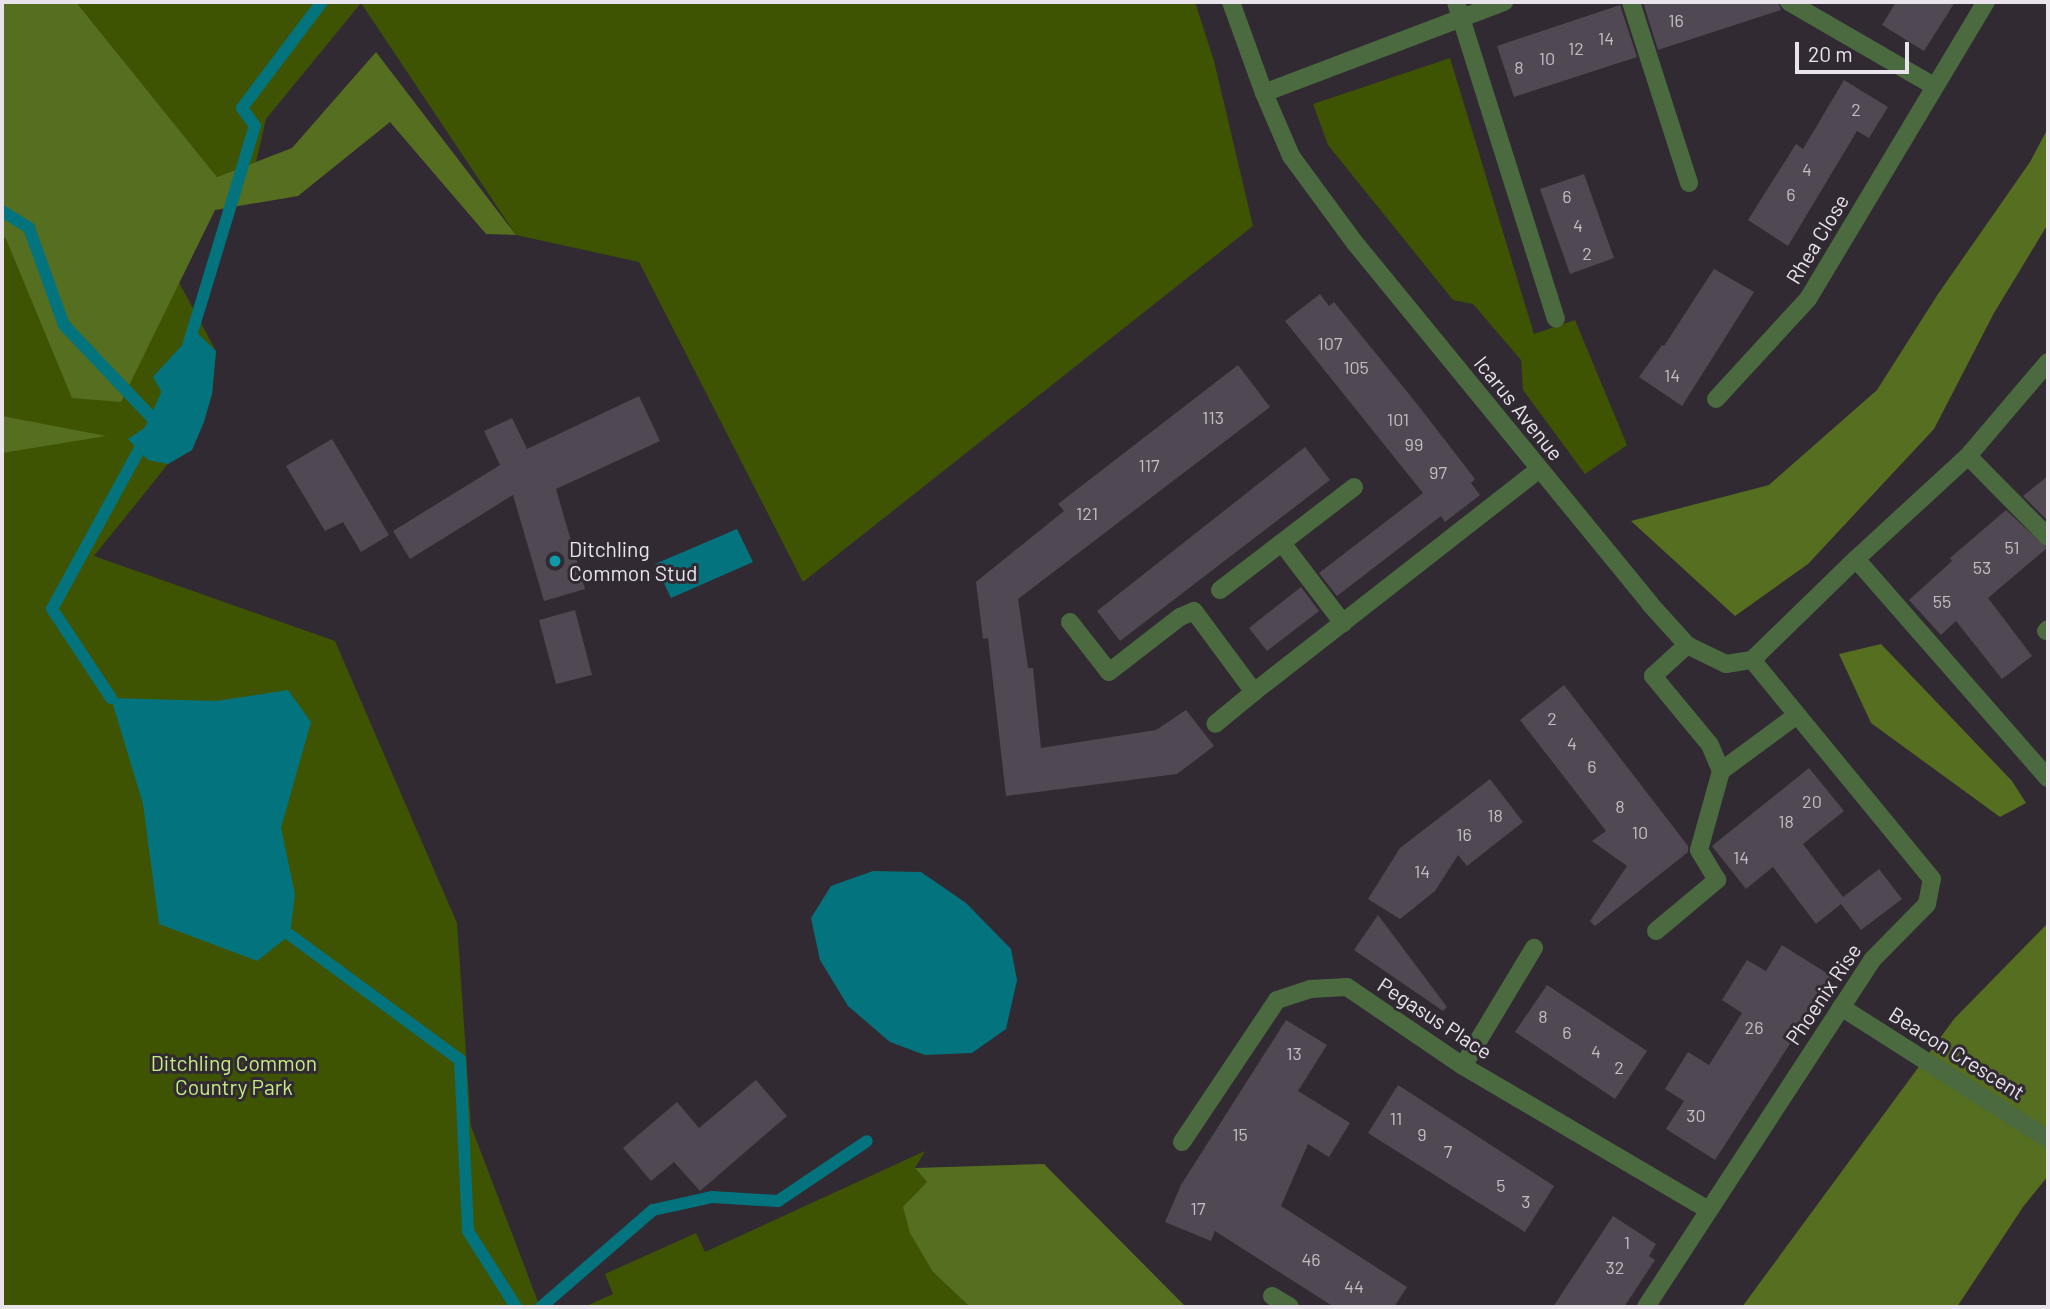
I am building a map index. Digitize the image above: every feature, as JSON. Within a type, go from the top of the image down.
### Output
[{"type":"street","name":"Icarus Avenue","points":[[1231,2],[1264,93],[1291,156],[1355,243],[1687,645],[1726,664],[1752,660]]},
{"type":"street","points":[[1264,93],[1458,9],[1504,2]]},
{"type":"street","points":[[1631,2],[1689,183]]},
{"type":"street","points":[[1789,2],[1934,86]]},
{"type":"street","name":"Rhea Close","points":[[1716,399],[1808,299],[1986,2]]},
{"type":"street","points":[[1458,9],[1556,319]]},
{"type":"street","points":[[1752,660],[1968,456],[2048,362]]},
{"type":"street","points":[[1968,456],[2048,537]]},
{"type":"street","points":[[1215,724],[1539,469]]},
{"type":"street","points":[[1220,590],[1354,487]]},
{"type":"street","points":[[1282,543],[1343,623]]},
{"type":"street","points":[[1856,559],[2048,778]]},
{"type":"street","points":[[1070,622],[1109,672],[1180,617],[1194,611],[1254,692]]},
{"type":"street","points":[[1687,645],[1653,676],[1710,745],[1721,771]]},
{"type":"street","name":"Phoenix Rise","points":[[1646,1307],[1707,1209],[1873,959],[1927,904],[1932,879],[1752,660]]},
{"type":"street","points":[[1656,930],[1717,880],[1699,850],[1721,771],[1797,715]]},
{"type":"street","points":[[1464,1066],[1534,948]]},
{"type":"street","name":"Pegasus Place","points":[[1182,1142],[1276,1000],[1310,989],[1347,987],[1464,1066],[1707,1209]]},
{"type":"street","name":"Beacon Crescent","points":[[1841,1007],[2048,1139]]},
{"type":"street","points":[[1272,1296],[1290,1307]]},
{"type":"green space","name":"Ditchling Common Country Park","points":[[2,2],[28,2],[216,351],[212,394],[192,450],[168,464],[94,556],[335,641],[457,923],[471,1126],[540,1307],[2,1307]]},
{"type":"green space","points":[[2,2],[76,2],[217,177],[292,148],[376,52],[516,235],[486,234],[390,122],[298,196],[215,210],[121,402],[72,398],[2,235]]},
{"type":"green space","points":[[76,2],[1195,2],[1214,61],[1253,226],[803,582],[639,262],[516,235],[361,3],[266,119],[256,162],[217,177]]},
{"type":"green space","points":[[1450,58],[1534,334],[1575,320],[1627,445],[1585,474],[1523,390],[1521,360],[1473,304],[1453,300],[1328,145],[1313,104]]},
{"type":"green space","points":[[2048,128],[2048,224],[1994,313],[1934,429],[1808,564],[1735,616],[1631,521],[1769,485],[1877,390],[1938,294],[2030,162]]},
{"type":"green space","points":[[2,416],[106,436],[2,453]]},
{"type":"green space","points":[[1881,644],[2012,781],[2026,803],[2000,817],[1871,723],[1839,654]]},
{"type":"green space","points":[[2048,923],[2048,1176],[2023,1207],[1957,1307],[1742,1307],[1954,1019]]},
{"type":"green space","points":[[925,1151],[915,1168],[927,1182],[933,1272],[970,1307],[584,1307],[613,1294],[605,1274],[696,1233],[705,1252]]},
{"type":"green space","points":[[1044,1164],[1186,1307],[970,1307],[933,1272],[910,1233],[903,1207],[927,1182],[915,1168]]},
{"type":"water","points":[[195,331],[216,351],[212,394],[204,422],[192,450],[168,464],[148,460],[128,439],[155,421],[165,398],[153,377]]},
{"type":"water","points":[[737,529],[753,562],[671,598],[655,564]]},
{"type":"water","points":[[288,690],[311,722],[281,828],[295,894],[290,935],[257,961],[159,924],[143,804],[111,698],[216,701]]},
{"type":"water","points":[[873,871],[921,872],[966,903],[1011,949],[1017,980],[1006,1029],[972,1053],[925,1055],[890,1042],[848,1006],[820,960],[811,918],[831,886]]},
{"type":"building","points":[[1643,2],[1778,2],[1781,10],[1658,50]]},
{"type":"building","points":[[1896,2],[1955,2],[1924,51],[1882,25]]},
{"type":"building","points":[[1620,5],[1637,57],[1514,97],[1497,46]]},
{"type":"building","points":[[1844,80],[1888,107],[1869,138],[1857,131],[1788,246],[1748,220],[1796,144],[1803,149]]},
{"type":"building","points":[[1584,174],[1614,258],[1570,274],[1540,189]]},
{"type":"building","points":[[1714,269],[1754,292],[1682,406],[1639,377],[1662,345],[1664,346]]},
{"type":"building","points":[[1320,294],[1329,306],[1334,302],[1417,404],[1475,479],[1471,483],[1480,495],[1445,522],[1441,516],[1337,596],[1319,573],[1423,493],[1285,321]]},
{"type":"building","points":[[1238,365],[1270,407],[1018,599],[1028,668],[1033,668],[1041,748],[1156,730],[1186,710],[1214,746],[1177,774],[1006,796],[988,638],[983,639],[976,582],[1064,511],[1058,504]]},
{"type":"building","points":[[639,396],[660,441],[556,489],[585,589],[544,601],[513,495],[410,559],[393,531],[500,465],[484,431],[512,418],[527,449]]},
{"type":"building","points":[[332,439],[389,535],[361,552],[343,522],[325,531],[286,466]]},
{"type":"building","points":[[1305,447],[1330,480],[1120,641],[1097,611]]},
{"type":"building","points":[[2048,476],[2048,521],[2023,496]]},
{"type":"building","points":[[2006,510],[2047,548],[1988,598],[2032,656],[2002,679],[1956,621],[1941,635],[1909,600],[1952,561],[1950,558]]},
{"type":"building","points":[[1301,587],[1319,611],[1267,651],[1249,628]]},
{"type":"building","points":[[575,610],[592,675],[556,684],[539,620]]},
{"type":"building","points":[[1564,685],[1688,846],[1688,852],[1595,926],[1590,921],[1627,866],[1592,841],[1606,831],[1520,720]]},
{"type":"building","points":[[1809,768],[1844,811],[1803,844],[1843,897],[1879,869],[1902,899],[1861,930],[1841,904],[1816,924],[1773,867],[1746,889],[1712,846]]},
{"type":"building","points":[[1490,779],[1523,822],[1467,866],[1458,855],[1435,891],[1400,919],[1368,899],[1400,848]]},
{"type":"building","points":[[1378,915],[1447,1007],[1443,1011],[1354,950]]},
{"type":"building","points":[[1782,945],[1833,977],[1715,1160],[1666,1129],[1684,1101],[1665,1089],[1688,1052],[1709,1065],[1742,1013],[1722,1000],[1747,960],[1766,971]]},
{"type":"building","points":[[1547,985],[1647,1051],[1615,1099],[1515,1032]]},
{"type":"building","points":[[1286,1020],[1327,1045],[1298,1091],[1350,1123],[1329,1157],[1308,1144],[1281,1206],[1407,1287],[1394,1307],[1334,1307],[1215,1231],[1211,1241],[1165,1222],[1181,1185]]},
{"type":"building","points":[[756,1080],[787,1116],[700,1191],[674,1162],[651,1181],[623,1148],[677,1102],[699,1128]]},
{"type":"building","points":[[1398,1085],[1554,1186],[1525,1232],[1368,1133]]},
{"type":"building","points":[[1613,1216],[1656,1244],[1649,1256],[1655,1260],[1624,1307],[1553,1307]]},
{"type":"waterway","points":[[188,346],[255,126],[242,108],[322,2]]},
{"type":"waterway","points":[[2,211],[29,228],[64,325],[155,421]]},
{"type":"waterway","points":[[111,698],[52,609],[155,421],[171,385]]},
{"type":"waterway","points":[[290,935],[460,1060],[468,1231],[516,1307]]},
{"type":"waterway","points":[[541,1307],[653,1210],[712,1197],[778,1201],[867,1141]]},
{"type":"place","name":"Ditchling Common Stud","points":[[555,561]]}]
